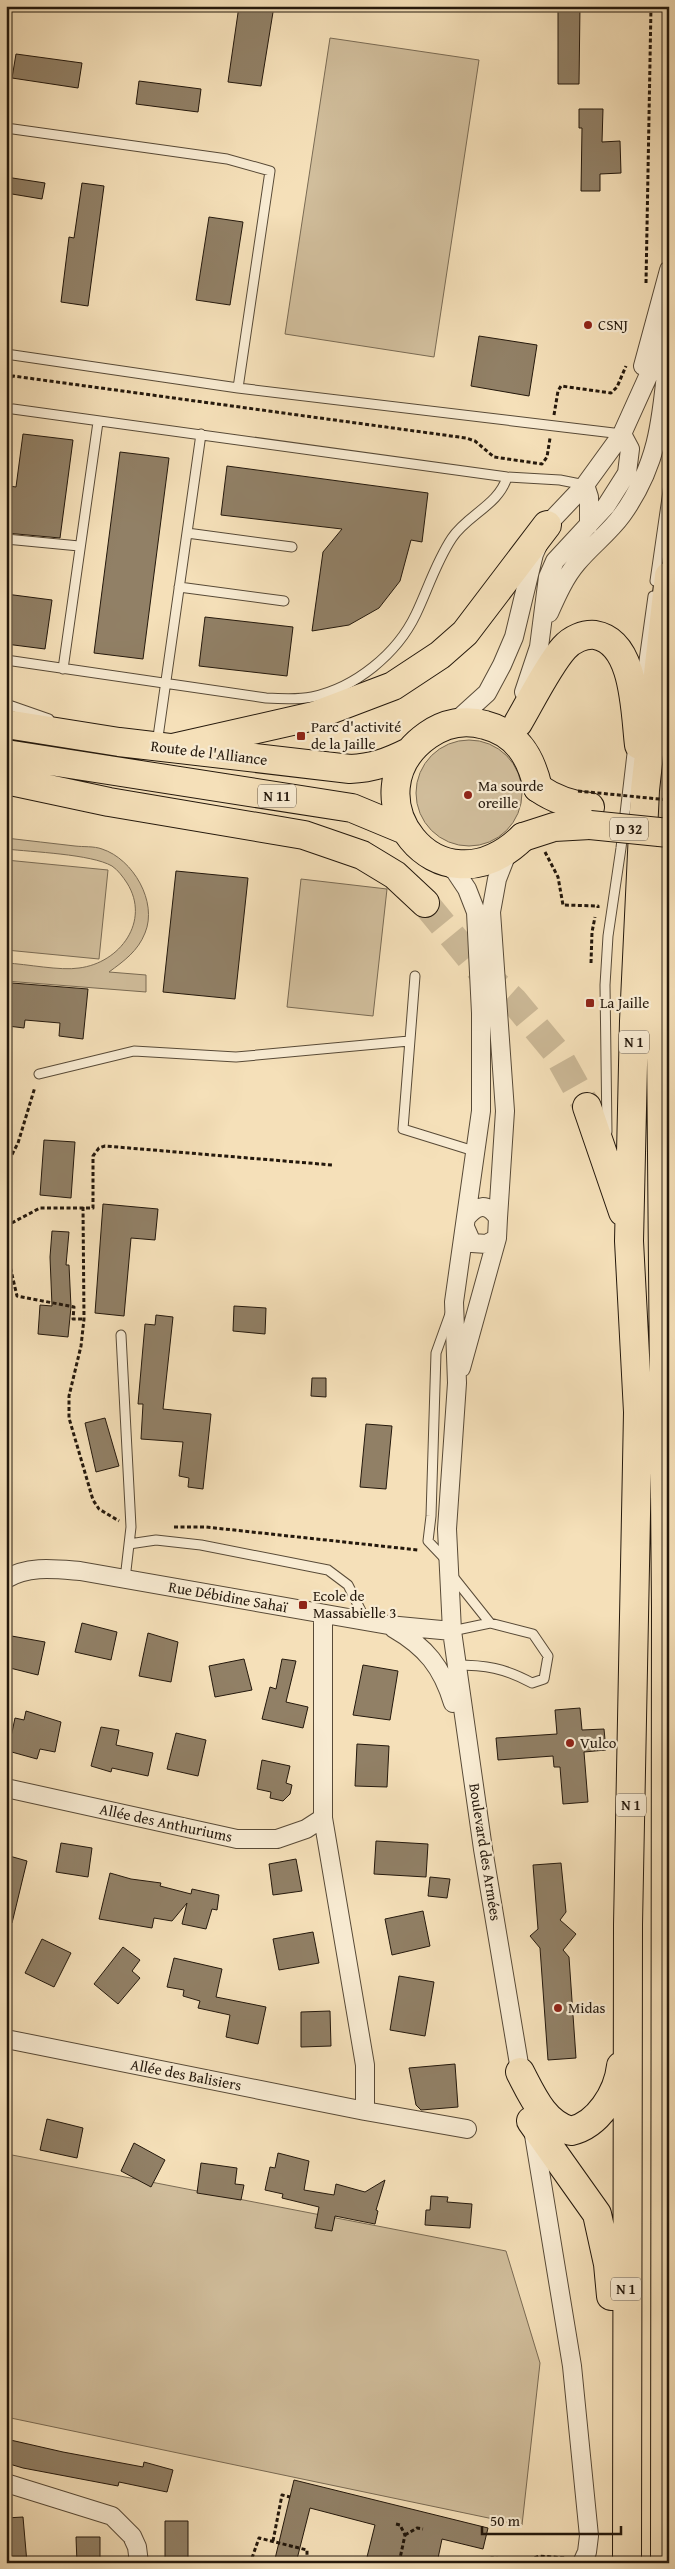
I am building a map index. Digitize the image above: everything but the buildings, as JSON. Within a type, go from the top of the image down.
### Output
[{"type":"main road","points":[[165,747],[314,716],[393,686],[440,655],[465,633],[547,525]]},
{"type":"main road","name":"N 1","points":[[627,2563],[628,2015],[638,1412],[634,1322],[628,1257],[621,1230],[634,1021],[657,795],[669,576]]},
{"type":"main road","points":[[455,722],[475,722],[517,732],[565,647],[579,637],[592,635],[610,640],[625,661],[632,685],[636,721],[657,795]]},
{"type":"main road","name":"Route de l'Alliance","points":[[6,724],[118,742],[350,769],[367,769],[385,764],[408,752],[438,728],[455,722]]},
{"type":"main road","name":"D 32","points":[[517,732],[534,769],[538,788],[559,800],[669,833]]},
{"type":"main road","points":[[408,752],[399,770],[395,791],[397,811],[405,830],[417,845],[440,860],[460,865],[478,864],[524,845]]},
{"type":"main road","name":"Route de l'Alliance","points":[[6,754],[352,808],[405,830]]},
{"type":"main road","points":[[6,780],[109,802],[304,835],[362,855],[396,876],[425,903]]},
{"type":"main road","name":"D 32","points":[[524,845],[586,808],[669,814]]},
{"type":"main road","name":"N 1","points":[[665,2563],[667,1603],[661,1040],[669,853]]},
{"type":"main road","points":[[587,1106],[607,1166],[621,1230]]},
{"type":"main road","points":[[520,2072],[536,2102],[557,2126],[571,2131],[584,2127],[605,2105],[618,2082],[628,2015]]},
{"type":"main road","points":[[531,2121],[597,2214],[608,2264],[627,2474]]},
{"type":"street","points":[[630,414],[669,270]]},
{"type":"street","points":[[455,722],[487,693],[514,637],[534,554],[547,525],[585,485],[622,434],[669,330]]},
{"type":"street","points":[[544,624],[562,584],[577,563],[621,517],[646,475],[659,437],[669,344]]},
{"type":"street","points":[[517,732],[524,693],[539,647],[544,624],[548,577],[556,561],[606,506],[627,473],[630,449],[622,434]]},
{"type":"street","points":[[585,485],[589,497],[589,525]]},
{"type":"street","points":[[457,1383],[497,1238],[505,1111],[491,912],[497,879],[524,845]]},
{"type":"street","points":[[440,860],[455,871],[467,889],[476,912],[481,1013],[481,1101],[454,1302],[457,1383]]},
{"type":"street","points":[[465,1222],[474,1209],[484,1206],[490,1208],[498,1218]]},
{"type":"street","points":[[465,1222],[472,1243],[487,1244],[497,1238]]},
{"type":"street","name":"Boulevard des Armées","points":[[457,1383],[448,1529],[455,1664],[520,2072],[531,2121],[572,2366],[589,2536],[587,2552],[578,2560]]},
{"type":"street","name":"Rue Débidine Sahaï","points":[[6,1579],[16,1572],[46,1568],[80,1571],[388,1625],[452,1631]]},
{"type":"street","points":[[323,1614],[324,1818],[365,2065],[365,2112]]},
{"type":"street","points":[[388,1625],[416,1641],[447,1684],[470,1757]]},
{"type":"street","name":"Allée des Anthuriums","points":[[6,1788],[237,1839],[277,1839],[306,1829],[324,1818]]},
{"type":"street","name":"Allée des Balisiers","points":[[6,2039],[365,2112],[467,2129]]},
{"type":"street","points":[[6,2483],[112,2516],[132,2536],[137,2547],[139,2563]]},
{"type":"lane","points":[[6,128],[227,159],[270,171],[238,388]]},
{"type":"lane","points":[[6,354],[238,388],[622,434]]},
{"type":"lane","points":[[12,409],[507,477],[560,480],[585,485]]},
{"type":"lane","points":[[63,669],[98,422]]},
{"type":"lane","points":[[165,747],[165,683],[201,434]]},
{"type":"lane","points":[[6,660],[266,698],[311,697],[344,686],[369,670],[399,642],[416,616],[452,538],[472,516],[492,502],[505,484],[507,477]]},
{"type":"lane","points":[[607,1166],[605,985],[608,936],[622,848],[636,721],[669,484]]},
{"type":"lane","points":[[187,533],[292,547]]},
{"type":"lane","points":[[6,539],[79,546]]},
{"type":"lane","points":[[179,587],[284,601]]},
{"type":"lane","points":[[6,704],[118,742]]},
{"type":"lane","points":[[415,976],[402,1129],[474,1151]]},
{"type":"lane","points":[[39,1074],[134,1051],[236,1057],[409,1040]]},
{"type":"lane","points":[[454,1302],[436,1353],[431,1516],[428,1541],[490,1623]]},
{"type":"lane","points":[[121,1335],[131,1527],[125,1579]]},
{"type":"lane","points":[[129,1544],[156,1540],[201,1545],[328,1570],[348,1586],[366,1621]]},
{"type":"lane","points":[[452,1631],[490,1623],[533,1634],[548,1656],[544,1679],[532,1683],[509,1671],[483,1665],[455,1664]]},
{"type":"path","points":[[645,287],[651,6]]},
{"type":"path","points":[[6,382],[13,376],[466,438],[474,441],[494,457],[542,464],[547,456],[558,391],[561,386],[611,393],[617,388],[629,358]]},
{"type":"path","points":[[586,808],[657,795]]},
{"type":"path","points":[[524,845],[550,860],[558,877],[563,905],[598,906],[592,932],[591,969]]},
{"type":"path","points":[[6,1166],[18,1143],[39,1074]]},
{"type":"path","points":[[6,1226],[40,1208],[93,1208],[93,1156],[99,1148],[106,1146],[332,1166]]},
{"type":"path","points":[[83,1207],[84,1319],[81,1346],[69,1396],[68,1418],[93,1500],[99,1509],[131,1527]]},
{"type":"path","points":[[6,1249],[17,1296],[74,1307],[73,1319],[84,1319]]},
{"type":"path","points":[[168,1527],[206,1527],[417,1551],[428,1541]]},
{"type":"path","points":[[273,2541],[282,2495],[290,2497]]},
{"type":"path","points":[[396,2524],[400,2525],[405,2535],[399,2563]]},
{"type":"path","points":[[405,2535],[417,2528],[423,2530]]},
{"type":"path","points":[[252,2558],[259,2538],[307,2550],[307,2563]]},
{"type":"path","points":[[472,2563],[492,2558],[528,2562],[539,2556],[578,2560]]},
{"type":"shaded area","points":[[330,38],[479,60],[434,357],[285,334]]},
{"type":"shaded area","points":[[669,650],[669,730],[653,963],[653,846]]},
{"type":"shaded area","points":[[469,740],[489,744],[506,756],[518,773],[522,793],[518,813],[506,830],[489,842],[469,846],[449,842],[432,830],[420,813],[416,793],[420,773],[432,756],[449,744]]},
{"type":"shaded area","points":[[6,838],[99,848],[113,854],[124,862],[140,883],[145,895],[148,921],[139,945],[125,960],[109,972],[146,975],[146,992],[6,981],[6,963],[71,969],[94,964],[107,958],[119,949],[127,938],[133,925],[135,912],[134,897],[127,883],[112,866],[76,856],[6,849]]},
{"type":"shaded area","points":[[6,860],[108,870],[99,959],[6,950]]},
{"type":"shaded area","points":[[301,879],[387,889],[373,1016],[287,1007]]},
{"type":"shaded area","points":[[12,2155],[506,2251],[540,2363],[522,2525],[6,2417],[6,2183]]},
{"type":"tunnel","points":[[425,903],[481,971],[513,1000],[557,1053],[587,1107]]},
{"type":"place","name":"CSNJ","points":[[588,325]]},
{"type":"place","name":"Parc d'activité de la Jaille","points":[[301,736]]},
{"type":"place","name":"Ma sourde oreille","points":[[468,795]]},
{"type":"place","name":"La Jaille","points":[[590,1003]]},
{"type":"place","name":"Ecole de Massabielle 3","points":[[303,1605]]},
{"type":"place","name":"Vulco","points":[[570,1743]]},
{"type":"place","name":"Midas","points":[[558,2008]]}]
